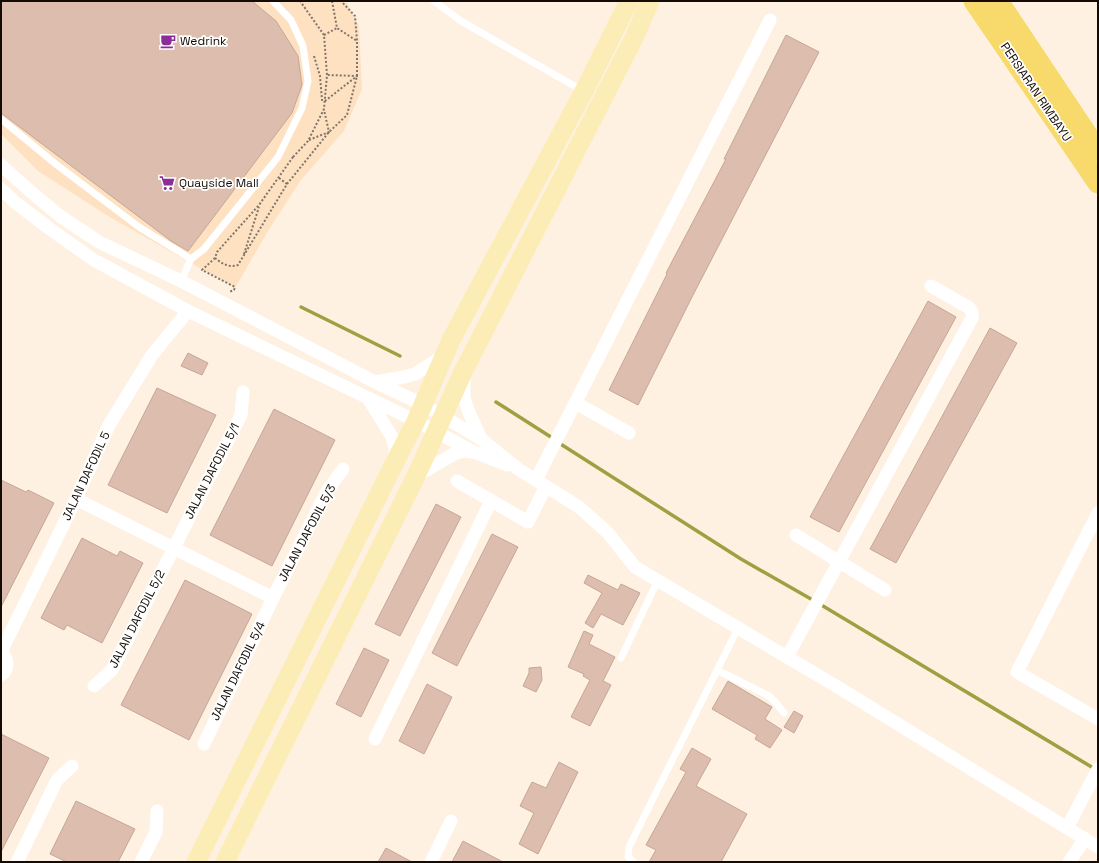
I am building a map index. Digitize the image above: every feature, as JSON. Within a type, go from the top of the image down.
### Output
[{"type":"main road","name":"PERSIARAN RIMBAYU","points":[[974,1],[1098,183]]},
{"type":"main road","name":"PERSIARAN RIMBAYU","points":[[998,1],[1098,151]]},
{"type":"street","points":[[375,382],[415,374],[440,358],[584,91],[629,1]]},
{"type":"street","points":[[225,862],[416,476],[464,370],[635,36],[650,1]]},
{"type":"street","points":[[457,481],[528,522],[556,442],[770,20]]},
{"type":"street","points":[[1,165],[60,216],[99,242],[181,281],[375,382],[420,413],[439,424],[474,452]]},
{"type":"street","points":[[1,189],[16,203],[50,229],[94,260],[188,311],[368,398],[420,413],[439,424],[481,438],[518,469],[579,507],[608,533],[636,567],[843,690],[1067,828],[1082,842],[1098,847]]},
{"type":"street","points":[[786,657],[973,315],[968,307],[931,286]]},
{"type":"street","name":"JALAN DAFODIL 5","points":[[1,652],[76,499],[113,419],[152,355],[188,311]]},
{"type":"street","points":[[196,862],[420,413],[451,340]]},
{"type":"street","points":[[464,370],[464,398],[481,438]]},
{"type":"street","name":"JALAN DAFODIL 5/1","points":[[174,548],[240,415],[243,392]]},
{"type":"street","points":[[368,398],[392,437],[395,448],[395,462]]},
{"type":"street","points":[[576,403],[629,433]]},
{"type":"street","points":[[416,476],[454,454],[463,451],[474,452],[518,469]]},
{"type":"street","name":"JALAN DAFODIL 5/3","points":[[273,598],[327,491],[343,468]]},
{"type":"street","points":[[76,499],[273,598]]},
{"type":"street","points":[[375,738],[491,501]]},
{"type":"street","points":[[1098,513],[1017,672],[1098,719]]},
{"type":"street","points":[[796,535],[885,590]]},
{"type":"street","name":"JALAN DAFODIL 5/2","points":[[94,686],[112,670],[174,548]]},
{"type":"street","name":"JALAN DAFODIL 5/4","points":[[204,744],[273,598]]},
{"type":"street","points":[[1,652],[6,658],[7,662],[6,670],[1,675]]},
{"type":"street","points":[[17,862],[57,780],[72,766]]},
{"type":"street","points":[[1067,828],[1097,771]]},
{"type":"street","points":[[141,862],[156,832],[157,811]]},
{"type":"street","points":[[430,862],[451,821]]},
{"type":"street","points":[[1070,861],[1082,842]]},
{"type":"lane","points":[[181,281],[191,259],[204,249],[278,157],[302,108],[308,81],[303,46],[291,20],[273,1]]},
{"type":"lane","points":[[434,1],[461,21],[584,91]]},
{"type":"lane","points":[[1,119],[57,165],[139,227],[191,259]]},
{"type":"lane","points":[[621,658],[658,580]]},
{"type":"lane","points":[[634,862],[628,857],[629,847],[738,628]]},
{"type":"lane","points":[[717,670],[769,696],[784,713]]},
{"type":"path","points":[[300,1],[324,35],[327,75],[324,109],[329,132]]},
{"type":"path","points":[[332,1],[337,28],[357,41]]},
{"type":"path","points":[[215,258],[221,263],[234,266],[238,265],[287,184],[329,132],[347,115],[357,76],[357,41],[354,16],[341,1]]},
{"type":"path","points":[[324,35],[337,28]]},
{"type":"path","points":[[303,46],[310,47],[316,59],[320,76],[322,100],[325,101]]},
{"type":"path","points":[[327,75],[357,76]]},
{"type":"path","points":[[325,101],[357,76]]},
{"type":"path","points":[[224,292],[230,292],[234,290],[235,287],[202,270],[215,258],[217,252],[259,205],[293,157],[308,141],[324,109]]},
{"type":"path","points":[[308,141],[329,132]]},
{"type":"path","points":[[281,151],[293,157]]},
{"type":"path","points":[[278,178],[287,184]]},
{"type":"path","points":[[243,259],[259,205]]},
{"type":"shaded area","name":"Quayside Mall","points":[[1,1],[346,1],[359,26],[362,89],[344,131],[301,180],[268,231],[235,288],[108,216],[38,171],[1,134]]},
{"type":"building","name":"Quayside Mall","points":[[1,1],[252,1],[276,21],[298,56],[302,85],[292,113],[188,251],[171,241],[1,113]]},
{"type":"building","points":[[786,35],[819,52],[692,297],[638,405],[609,390],[667,274],[666,273],[726,159],[724,159]]},
{"type":"building","points":[[928,301],[956,317],[839,532],[810,517]]},
{"type":"building","points":[[990,328],[1017,343],[896,563],[870,549]]},
{"type":"building","points":[[188,353],[208,363],[202,375],[181,366]]},
{"type":"building","points":[[157,388],[216,415],[167,513],[108,485]]},
{"type":"building","points":[[274,409],[335,440],[272,566],[210,535]]},
{"type":"building","points":[[1,480],[26,492],[28,490],[54,503],[1,607]]},
{"type":"building","points":[[436,504],[461,517],[400,636],[375,624]]},
{"type":"building","points":[[492,534],[518,547],[457,666],[432,653]]},
{"type":"building","points":[[82,538],[117,556],[120,551],[143,563],[102,643],[67,625],[64,630],[41,618]]},
{"type":"building","points":[[588,575],[618,590],[621,584],[640,593],[623,625],[601,614],[593,628],[585,623],[602,593],[584,583]]},
{"type":"building","points":[[185,580],[252,614],[189,740],[121,705]]},
{"type":"building","points":[[584,631],[593,635],[589,644],[615,657],[603,681],[611,685],[590,726],[571,717],[590,680],[583,676],[584,674],[568,667]]},
{"type":"building","points":[[364,648],[389,660],[361,717],[336,704]]},
{"type":"building","points":[[541,667],[542,680],[536,692],[523,686],[529,673],[529,668]]},
{"type":"building","points":[[728,681],[772,707],[765,719],[782,730],[770,748],[755,739],[757,735],[712,709]]},
{"type":"building","points":[[427,684],[452,697],[424,754],[399,741]]},
{"type":"building","points":[[794,711],[803,716],[794,733],[784,727]]},
{"type":"building","points":[[1,734],[49,758],[1,852]]},
{"type":"building","points":[[692,748],[711,759],[696,786],[747,814],[721,862],[649,862],[656,850],[646,845],[686,772],[680,769]]},
{"type":"building","points":[[559,762],[578,772],[538,854],[519,844],[534,813],[520,806],[532,782],[546,788]]},
{"type":"building","points":[[76,801],[135,829],[118,862],[67,862],[50,854]]},
{"type":"building","points":[[463,841],[503,862],[452,862]]},
{"type":"building","points":[[386,848],[412,862],[378,862]]},
{"type":"waterway","points":[[301,307],[400,356]]},
{"type":"waterway","points":[[496,402],[554,439]]},
{"type":"waterway","points":[[559,443],[741,559],[818,603],[1095,769]]},
{"type":"place","name":"Wedrink","points":[[168,41]]},
{"type":"place","name":"Quayside Mall","points":[[167,183]]}]
